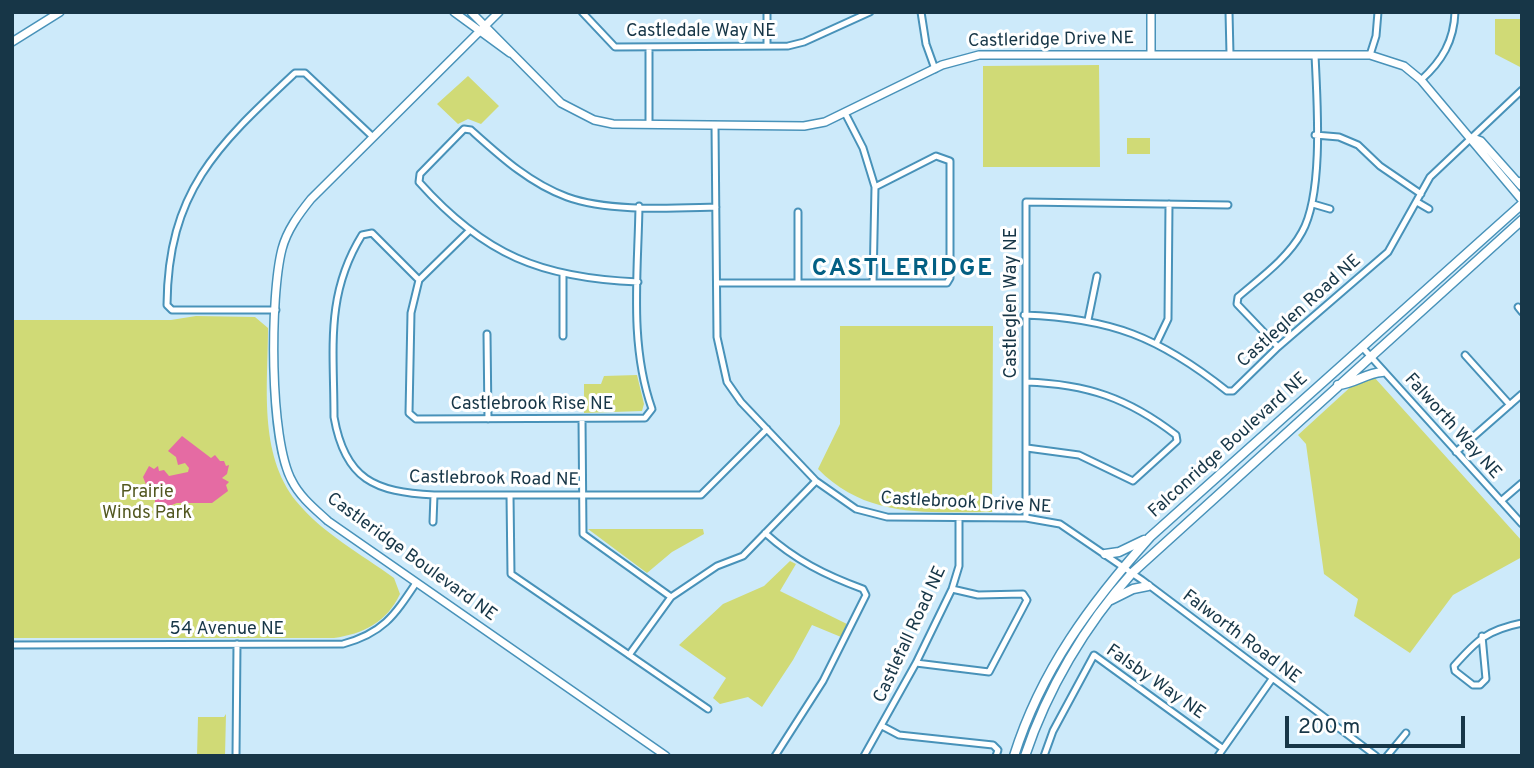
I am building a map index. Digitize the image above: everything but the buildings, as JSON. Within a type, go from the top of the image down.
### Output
[{"type":"main road","name":"Falconridge Boulevard NE","points":[[1014,756],[1026,719],[1054,662],[1098,596],[1150,537],[1522,202]]},
{"type":"main road","name":"Falconridge Boulevard NE","points":[[1025,756],[1064,668],[1109,601],[1132,573],[1522,220]]},
{"type":"main road","points":[[1500,240],[1522,229]]},
{"type":"main road","points":[[1338,385],[1346,385],[1370,372],[1382,372]]},
{"type":"main road","points":[[1105,554],[1119,552],[1150,537]]},
{"type":"main road","points":[[1109,601],[1133,589],[1149,586]]},
{"type":"street","points":[[12,42],[60,12]]},
{"type":"street","name":"Castleridge Drive NE","points":[[454,12],[511,54]]},
{"type":"street","name":"Castleridge Drive NE","points":[[471,12],[561,103],[577,113],[613,124],[804,126],[825,122],[935,69],[979,55],[1370,55],[1404,66],[1421,80],[1473,138],[1478,150],[1522,202]]},
{"type":"street","name":"Castleridge Boulevard NE","points":[[499,12],[311,199],[290,229],[278,267],[275,418],[279,446],[292,482],[328,521],[666,756]]},
{"type":"street","name":"Castledale Way NE","points":[[582,12],[615,47],[767,46],[804,42],[870,12]]},
{"type":"street","points":[[767,12],[767,46]]},
{"type":"street","points":[[921,12],[926,44],[935,69]]},
{"type":"street","points":[[1151,12],[1151,55]]},
{"type":"street","points":[[1229,12],[1230,54]]},
{"type":"street","points":[[1370,55],[1376,36],[1378,12]]},
{"type":"street","points":[[1421,80],[1443,56],[1454,24],[1455,12]]},
{"type":"street","points":[[649,47],[649,124]]},
{"type":"street","points":[[1278,347],[1237,304],[1238,297],[1274,265],[1301,234],[1312,204],[1315,55]]},
{"type":"street","points":[[276,310],[188,311],[172,310],[167,305],[167,275],[177,224],[201,174],[216,151],[295,73],[305,73],[373,137]]},
{"type":"street","name":"Castleglen Road NE","points":[[1024,315],[1088,320],[1157,342],[1193,364],[1227,391],[1233,391],[1278,347],[1388,251],[1430,177],[1522,90]]},
{"type":"street","points":[[845,113],[863,148],[875,187],[873,283]]},
{"type":"street","name":"Castlebrook Drive NE","points":[[715,125],[717,337],[721,366],[727,382],[767,429],[816,481],[856,509],[887,517],[1026,518],[1060,524],[1123,567]]},
{"type":"street","points":[[638,282],[563,275],[513,257],[468,231],[419,182],[420,174],[464,129],[471,130],[516,170],[566,197],[589,203],[639,206],[716,206]]},
{"type":"street","points":[[1315,135],[1339,137],[1358,145],[1390,174],[1421,194]]},
{"type":"street","name":"Castleridge Drive NE","points":[[1473,138],[1481,141],[1521,184]]},
{"type":"street","points":[[718,283],[947,283],[950,278],[950,161],[936,156],[875,187]]},
{"type":"street","name":"Castleglen Way NE","points":[[1026,518],[1026,202],[1168,204]]},
{"type":"street","points":[[1417,202],[1429,209]]},
{"type":"street","points":[[1157,342],[1168,319],[1168,204],[1228,205]]},
{"type":"street","points":[[1312,204],[1330,209]]},
{"type":"street","name":"Castlebrook Rise NE","points":[[419,280],[411,313],[410,413],[416,419],[645,418],[652,409],[639,361],[639,206]]},
{"type":"street","points":[[798,212],[798,283]]},
{"type":"street","points":[[419,280],[468,231]]},
{"type":"street","name":"Castlebrook Road NE","points":[[419,280],[372,233],[362,235],[348,258],[336,295],[334,416],[341,446],[360,473],[379,487],[398,493],[434,495],[701,495],[767,429]]},
{"type":"street","points":[[563,275],[563,336]]},
{"type":"street","points":[[1088,320],[1097,276]]},
{"type":"street","points":[[487,334],[488,419]]},
{"type":"street","name":"Falworth Way NE","points":[[1362,347],[1522,524]]},
{"type":"street","points":[[1465,355],[1510,405]]},
{"type":"street","points":[[1026,382],[1059,383],[1116,397],[1147,412],[1176,435],[1177,441],[1133,481],[1079,455],[1027,448]]},
{"type":"street","points":[[1456,452],[1522,394]]},
{"type":"street","points":[[582,419],[583,534],[671,597]]},
{"type":"street","points":[[629,655],[671,597],[717,566],[743,556],[816,481]]},
{"type":"street","points":[[1501,501],[1522,483]]},
{"type":"street","points":[[433,522],[434,495]]},
{"type":"street","points":[[510,495],[511,574],[708,709]]},
{"type":"street","name":"Castlefall Road NE","points":[[864,756],[916,663],[952,589],[959,566],[959,519]]},
{"type":"street","points":[[765,533],[791,557],[827,576],[863,589],[866,595],[823,681],[775,756]]},
{"type":"street","name":"Falworth Road NE","points":[[1123,567],[1376,756]]},
{"type":"street","name":"54 Avenue NE","points":[[12,645],[343,644],[360,639],[392,619],[416,583]]},
{"type":"street","points":[[916,663],[989,672],[1027,600],[1023,594],[978,595],[952,589]]},
{"type":"street","points":[[1482,636],[1486,678],[1480,685],[1473,685],[1455,671],[1454,666],[1482,636],[1497,628],[1522,623]]},
{"type":"street","points":[[236,756],[237,644]]},
{"type":"street","name":"Falsby Way NE","points":[[1044,756],[1053,731],[1094,655],[1222,748]]},
{"type":"street","points":[[1218,756],[1272,679]]},
{"type":"street","points":[[882,726],[899,735],[993,746],[998,750],[996,756]]},
{"type":"street","points":[[1387,756],[1406,733]]},
{"type":"street","points":[[649,743],[655,756]]},
{"type":"green space","points":[[1495,19],[1522,19],[1522,68],[1495,54]]},
{"type":"green space","points":[[1099,65],[1100,167],[983,167],[983,66]]},
{"type":"green space","points":[[468,76],[499,106],[481,124],[468,119],[458,124],[437,104]]},
{"type":"green space","points":[[1127,138],[1150,138],[1150,154],[1127,154]]},
{"type":"green space","name":"Prairie Winds Park","points":[[196,316],[255,317],[268,328],[267,395],[270,440],[284,482],[306,513],[394,578],[400,594],[395,604],[373,625],[334,638],[12,638],[12,320],[171,320]]},
{"type":"green space","points":[[840,326],[993,326],[992,512],[922,512],[878,505],[837,485],[818,469],[840,424]]},
{"type":"green space","points":[[637,375],[644,404],[642,411],[584,413],[584,384],[601,384],[604,376]]},
{"type":"green space","points":[[1374,377],[1522,541],[1522,557],[1453,595],[1410,653],[1354,616],[1358,599],[1324,574],[1306,444],[1298,435],[1356,382]]},
{"type":"green space","points":[[588,529],[703,529],[704,534],[672,552],[647,573]]},
{"type":"green space","points":[[790,561],[796,564],[780,591],[847,624],[841,637],[812,625],[762,707],[748,697],[720,704],[713,698],[726,678],[679,645],[723,604],[764,586]]},
{"type":"green space","points":[[226,714],[225,756],[197,756],[198,717],[224,717]]},
{"type":"shaded area","points":[[182,436],[211,458],[215,455],[220,461],[224,461],[226,466],[229,465],[227,474],[222,478],[229,482],[226,485],[228,491],[212,503],[177,503],[161,509],[155,504],[155,492],[147,487],[143,477],[149,466],[154,469],[158,466],[159,471],[164,470],[169,476],[188,472],[189,468],[185,463],[178,465],[176,457],[168,451]]},
{"type":"district","name":"CASTLERIDGE","points":[[903,270]]}]
